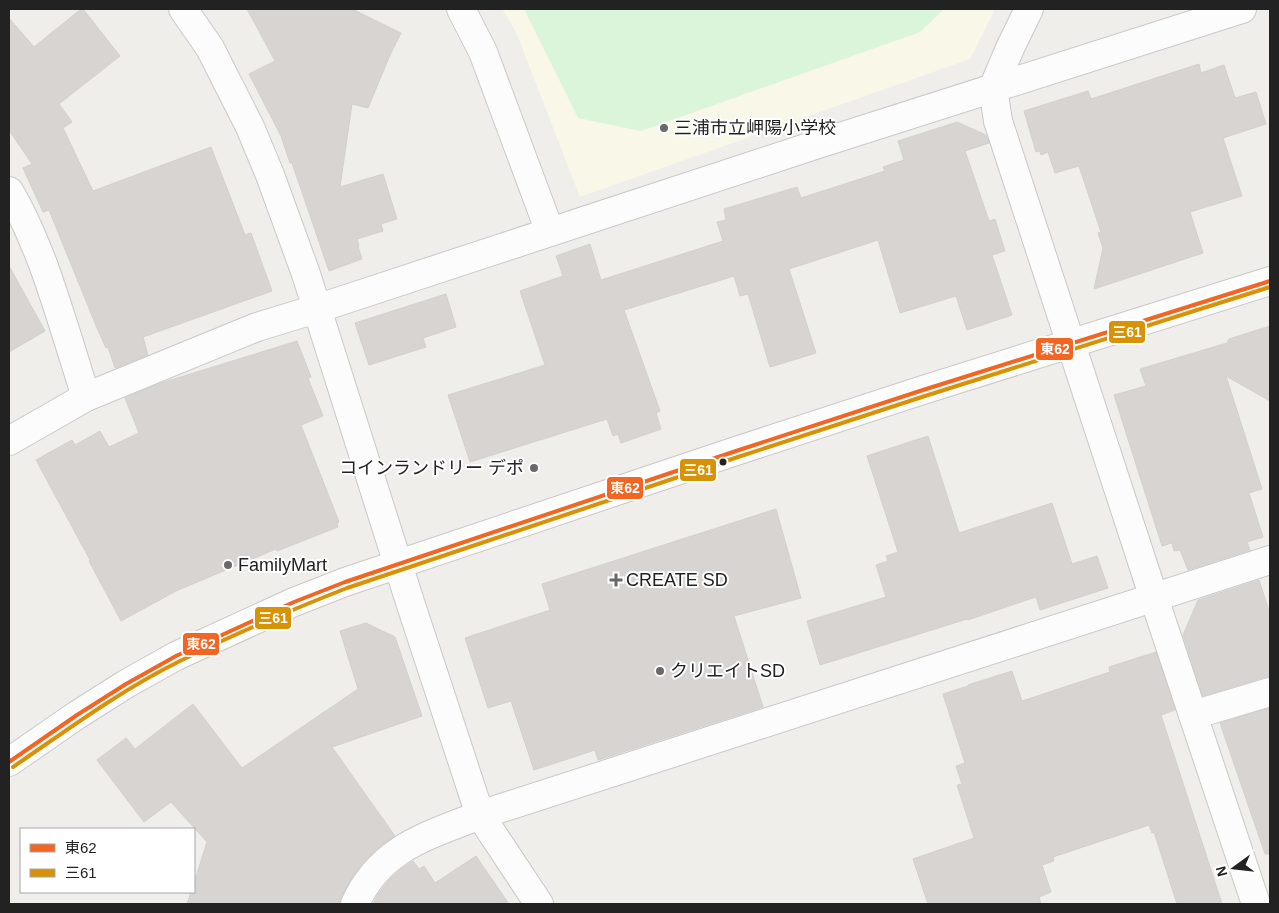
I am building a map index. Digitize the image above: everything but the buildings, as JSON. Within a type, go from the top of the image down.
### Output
[{"type":"street","points":[[183,9],[210,48],[250,127],[270,176],[306,274],[480,815],[539,904]]},
{"type":"street","points":[[461,9],[483,52],[550,232]]},
{"type":"street","points":[[1029,9],[993,88],[998,121],[1256,904]]},
{"type":"street","points":[[9,441],[86,397],[257,327],[1242,9]]},
{"type":"street","points":[[9,191],[18,205],[46,272],[86,397]]},
{"type":"street","points":[[9,762],[77,714],[176,656],[294,602],[345,582],[923,390],[1270,281]]},
{"type":"street","points":[[355,904],[373,874],[395,853],[417,840],[480,815],[1270,560]]},
{"type":"street","points":[[1193,715],[1270,692]]},
{"type":"shaded area","name":"三浦市立岬陽小学校","points":[[502,9],[995,9],[970,59],[580,197],[516,32]]},
{"type":"green space","points":[[524,9],[944,9],[920,32],[641,131],[578,118]]},
{"type":"transit line","name":"東62","points":[[9,762],[77,715],[126,684],[176,656],[294,602],[345,582],[923,390],[1270,281]]},
{"type":"transit line","name":"三61","points":[[13,767],[95,711],[158,672],[242,632],[347,588],[925,396],[1270,287]]},
{"type":"place","name":"三浦市立岬陽小学校","points":[[664,128]]},
{"type":"place","name":"コインランドリー デポ","points":[[534,468]]},
{"type":"place","name":"FamilyMart","points":[[228,565]]},
{"type":"place","name":"CREATE SD","points":[[616,580]]},
{"type":"place","name":"クリエイトSD","points":[[660,671]]}]
